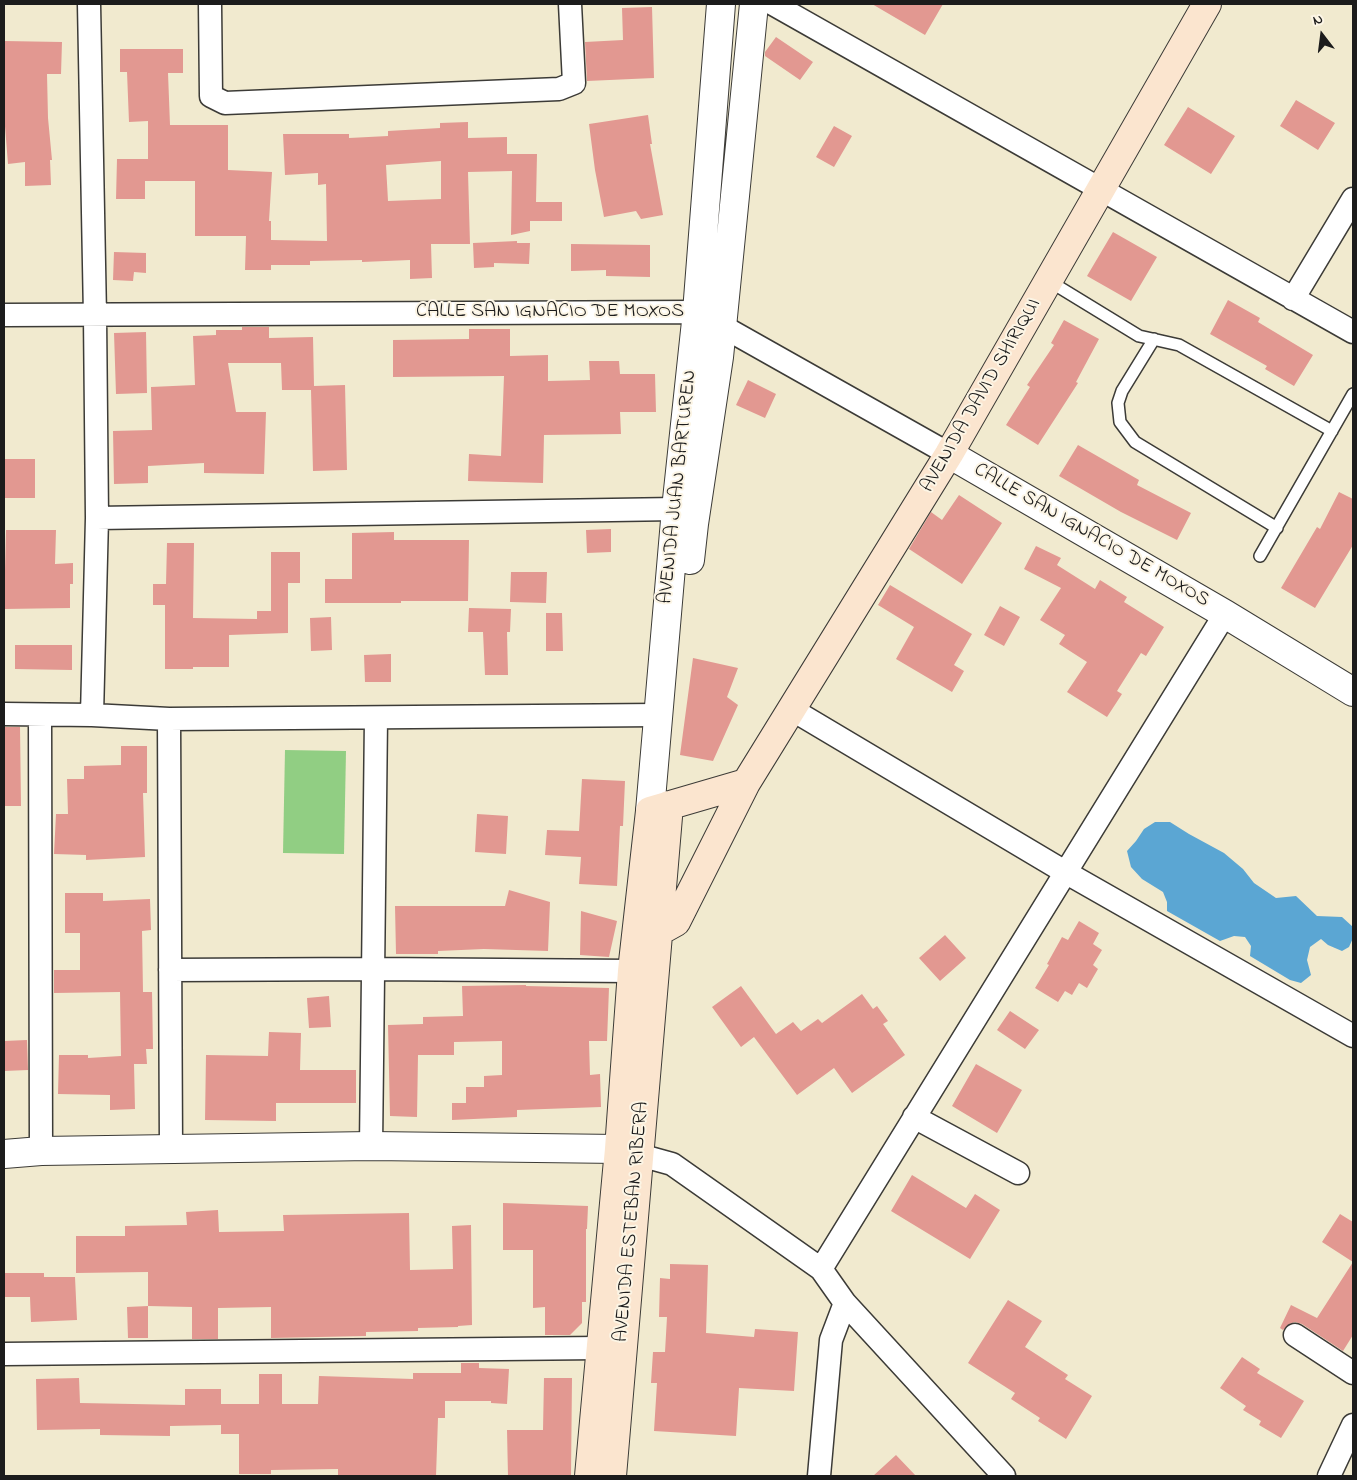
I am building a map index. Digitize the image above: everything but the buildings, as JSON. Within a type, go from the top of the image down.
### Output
[{"type":"main road","name":"AVENIDA DAVID SHIRIQUI","points":[[648,931],[676,922],[746,783],[950,454],[1207,4]]},
{"type":"main road","points":[[659,808],[746,783]]},
{"type":"main road","name":"AVENIDA JUAN BARTUREN","points":[[644,970],[659,808]]},
{"type":"main road","name":"AVENIDA ESTEBAN RIBERA","points":[[612,1476],[629,1152],[644,970]]},
{"type":"main road","name":"AVENIDA ESTEBAN RIBERA","points":[[589,1476],[600,1348],[629,1152]]},
{"type":"street","points":[[89,4],[97,518],[92,714]]},
{"type":"street","points":[[210,4],[211,96],[225,103],[559,89],[574,83],[570,4]]},
{"type":"street","name":"AVENIDA JUAN BARTUREN","points":[[659,808],[658,715],[676,509],[697,312],[721,4]]},
{"type":"street","name":"AVENIDA JUAN BARTUREN","points":[[659,808],[694,524],[706,450],[722,326],[754,4]]},
{"type":"street","points":[[772,4],[1353,332]]},
{"type":"street","points":[[1293,299],[1353,199]]},
{"type":"street","name":"CALLE SAN IGNACIO DE MOXOS","points":[[4,315],[697,312],[950,454],[1225,614],[1353,692]]},
{"type":"street","points":[[97,518],[676,509]]},
{"type":"street","points":[[821,1269],[1225,614]]},
{"type":"street","points":[[791,709],[1065,872],[1353,1036]]},
{"type":"street","points":[[4,714],[92,714],[169,719],[658,715]]},
{"type":"street","points":[[40,715],[41,1151]]},
{"type":"street","points":[[371,1146],[376,718]]},
{"type":"street","points":[[169,719],[171,1149]]},
{"type":"street","points":[[170,970],[644,970]]},
{"type":"street","points":[[914,1117],[1018,1174]]},
{"type":"street","points":[[4,1154],[41,1151],[371,1146],[629,1152],[672,1164],[821,1269],[845,1303],[1004,1476]]},
{"type":"street","points":[[819,1476],[831,1340],[845,1303]]},
{"type":"street","points":[[1296,1335],[1353,1374]]},
{"type":"street","points":[[4,1354],[600,1348]]},
{"type":"street","points":[[1329,1476],[1353,1425]]},
{"type":"lane","points":[[1049,281],[1139,336],[1179,345],[1332,431]]},
{"type":"lane","points":[[1154,339],[1122,390],[1118,403],[1120,422],[1135,442],[1277,528]]},
{"type":"lane","points":[[1260,556],[1353,394]]},
{"type":"green space","points":[[285,750],[346,751],[344,854],[283,853]]},
{"type":"water","points":[[1155,822],[1170,822],[1224,853],[1243,869],[1254,883],[1276,898],[1296,896],[1317,916],[1342,917],[1353,927],[1353,938],[1349,947],[1342,951],[1328,945],[1321,939],[1310,947],[1307,960],[1311,975],[1301,983],[1290,980],[1250,956],[1251,946],[1245,937],[1234,936],[1220,941],[1167,911],[1167,902],[1163,892],[1142,879],[1131,867],[1127,851],[1144,829]]}]
